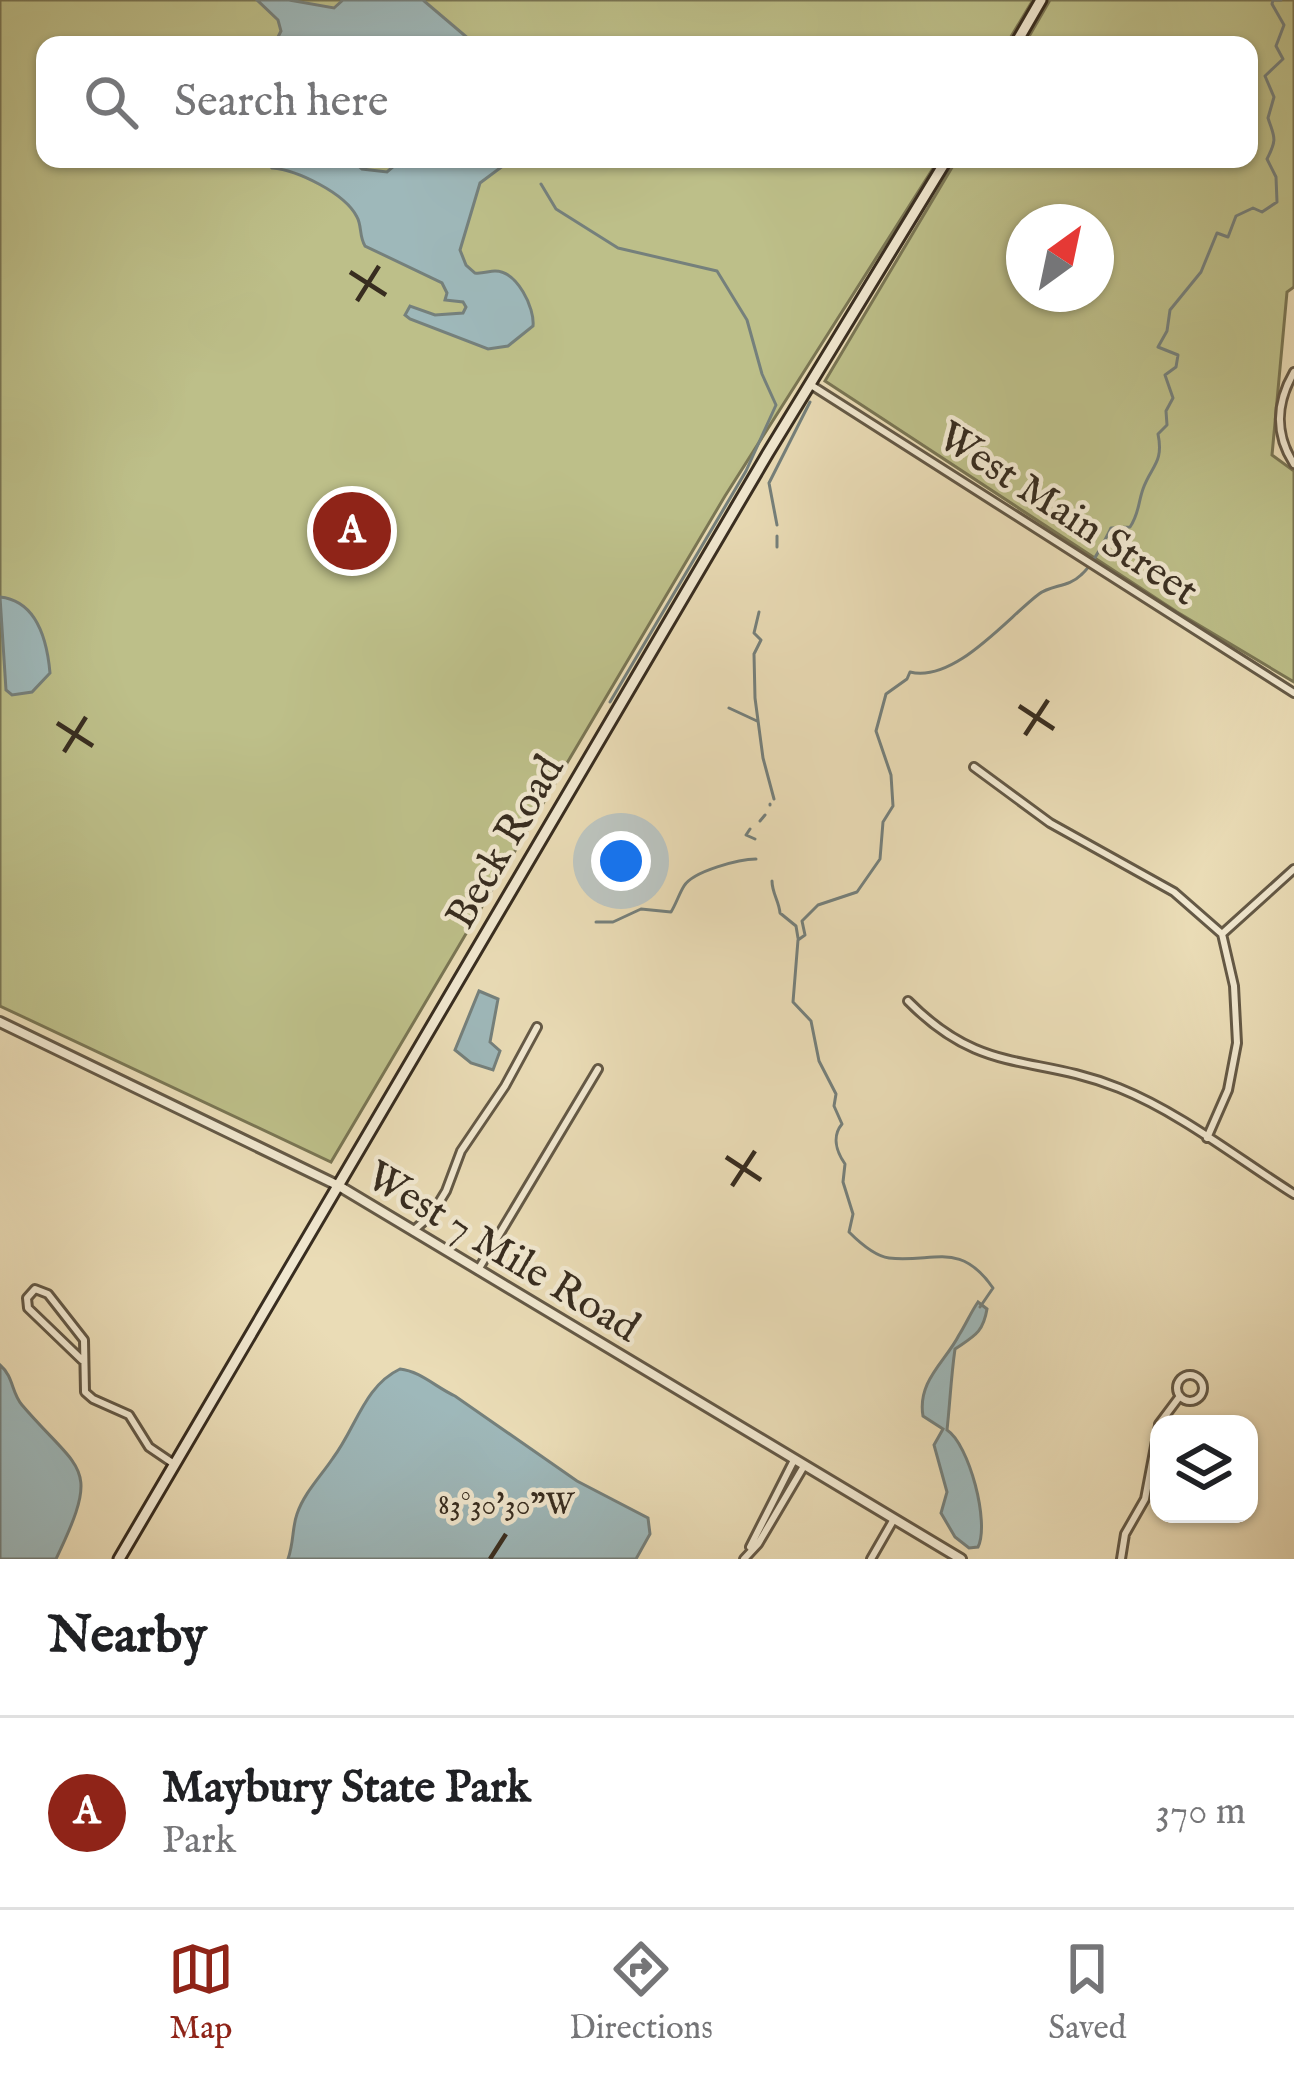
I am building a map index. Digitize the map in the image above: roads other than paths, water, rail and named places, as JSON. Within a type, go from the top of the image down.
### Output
[{"type":"main road","points":[[1020,36],[1042,0]]},
{"type":"main road","name":"Beck Road","points":[[118,1559],[809,384],[941,168]]},
{"type":"street","points":[[1294,372],[1282,397],[1279,424],[1284,448],[1294,464]]},
{"type":"street","name":"West Main Street","points":[[809,384],[1294,693]]},
{"type":"street","points":[[974,767],[1050,823],[1174,892],[1222,934],[1234,986],[1237,1043],[1228,1090],[1207,1138]]},
{"type":"street","points":[[1222,934],[1294,869]]},
{"type":"street","points":[[908,1001],[945,1035],[972,1049],[1108,1084],[1207,1138],[1294,1194]]},
{"type":"street","name":"West 7 Mile Road","points":[[0,1022],[339,1186],[961,1559]]},
{"type":"street","points":[[413,1231],[440,1202],[461,1151],[537,1027]]},
{"type":"street","points":[[478,1270],[598,1069]]},
{"type":"street","points":[[82,1360],[28,1308],[27,1298],[35,1289],[48,1294],[84,1340],[83,1387],[88,1396],[129,1415],[149,1447],[174,1464]]},
{"type":"street","points":[[1166,1415],[1180,1396],[1178,1383],[1184,1376],[1200,1379],[1204,1388],[1198,1399],[1191,1402],[1180,1396]]},
{"type":"street","points":[[744,1559],[794,1460]]},
{"type":"street","points":[[749,1550],[758,1544],[804,1466]]},
{"type":"street","points":[[1121,1559],[1126,1534],[1145,1499],[1150,1472]]},
{"type":"street","points":[[770,1505],[778,1510]]},
{"type":"street","points":[[871,1559],[894,1520]]},
{"type":"water","points":[[257,0],[334,8],[343,0],[423,0],[465,36],[278,36],[278,20]]},
{"type":"water","points":[[272,168],[387,172],[392,168],[500,168],[480,183],[460,250],[475,273],[503,273],[517,284],[528,301],[533,326],[508,346],[488,349],[410,319],[405,315],[410,306],[435,315],[463,313],[466,307],[463,302],[445,300],[442,283],[365,246],[357,217],[331,191]]},
{"type":"water","points":[[0,597],[23,606],[43,635],[50,673],[32,692],[12,695],[6,690]]},
{"type":"water","points":[[479,991],[498,999],[490,1042],[500,1051],[493,1070],[471,1063],[455,1050]]},
{"type":"water","points":[[978,1302],[987,1309],[983,1324],[955,1349],[947,1430],[963,1451],[979,1503],[981,1536],[978,1547],[969,1548],[955,1537],[941,1513],[947,1492],[934,1445],[943,1429],[923,1416],[922,1404],[928,1382]]},
{"type":"water","points":[[0,1365],[22,1405],[78,1472],[78,1504],[56,1559],[0,1559]]},
{"type":"water","points":[[400,1369],[455,1396],[577,1481],[648,1518],[650,1534],[636,1559],[288,1559],[304,1499],[369,1397]]},
{"type":"waterway","points":[[980,1307],[993,1288],[969,1264],[946,1257],[883,1257],[849,1232],[853,1214],[843,1182],[845,1164],[836,1144],[842,1124],[834,1106],[836,1094],[819,1061],[811,1021],[793,1002],[798,940],[805,935],[802,921],[818,905],[857,892],[880,859],[883,822],[893,806],[891,775],[876,731],[886,694],[910,672],[927,673],[962,658],[1039,594],[1081,575],[1111,528],[1130,527],[1133,522],[1158,458],[1158,434],[1167,425],[1166,411],[1173,398],[1165,375],[1176,367],[1178,355],[1158,347],[1167,331],[1170,310],[1201,272],[1217,233],[1228,237],[1236,216],[1253,208],[1262,212],[1277,202],[1276,177],[1267,159],[1274,142],[1268,118],[1274,97],[1265,76],[1283,59],[1276,46],[1284,25],[1272,4],[1281,0]]},
{"type":"waterway","points":[[541,184],[556,209],[618,248],[717,271],[747,320],[776,405],[746,471],[610,702]]},
{"type":"waterway","points":[[777,525],[769,483],[810,402]]},
{"type":"waterway","points":[[777,536],[777,547]]},
{"type":"waterway","points":[[759,612],[754,633],[761,640],[754,654],[755,698],[774,799]]},
{"type":"waterway","points":[[729,708],[757,721]]},
{"type":"waterway","points":[[760,821],[765,815]]},
{"type":"waterway","points":[[750,829],[746,835],[755,839]]},
{"type":"waterway","points":[[596,922],[613,922],[641,909],[671,912],[684,886],[697,875],[756,859]]},
{"type":"waterway","points":[[772,881],[780,913],[796,926],[798,938]]},
{"type":"place","name":"Maybury State Park","points":[[352,531]]}]
